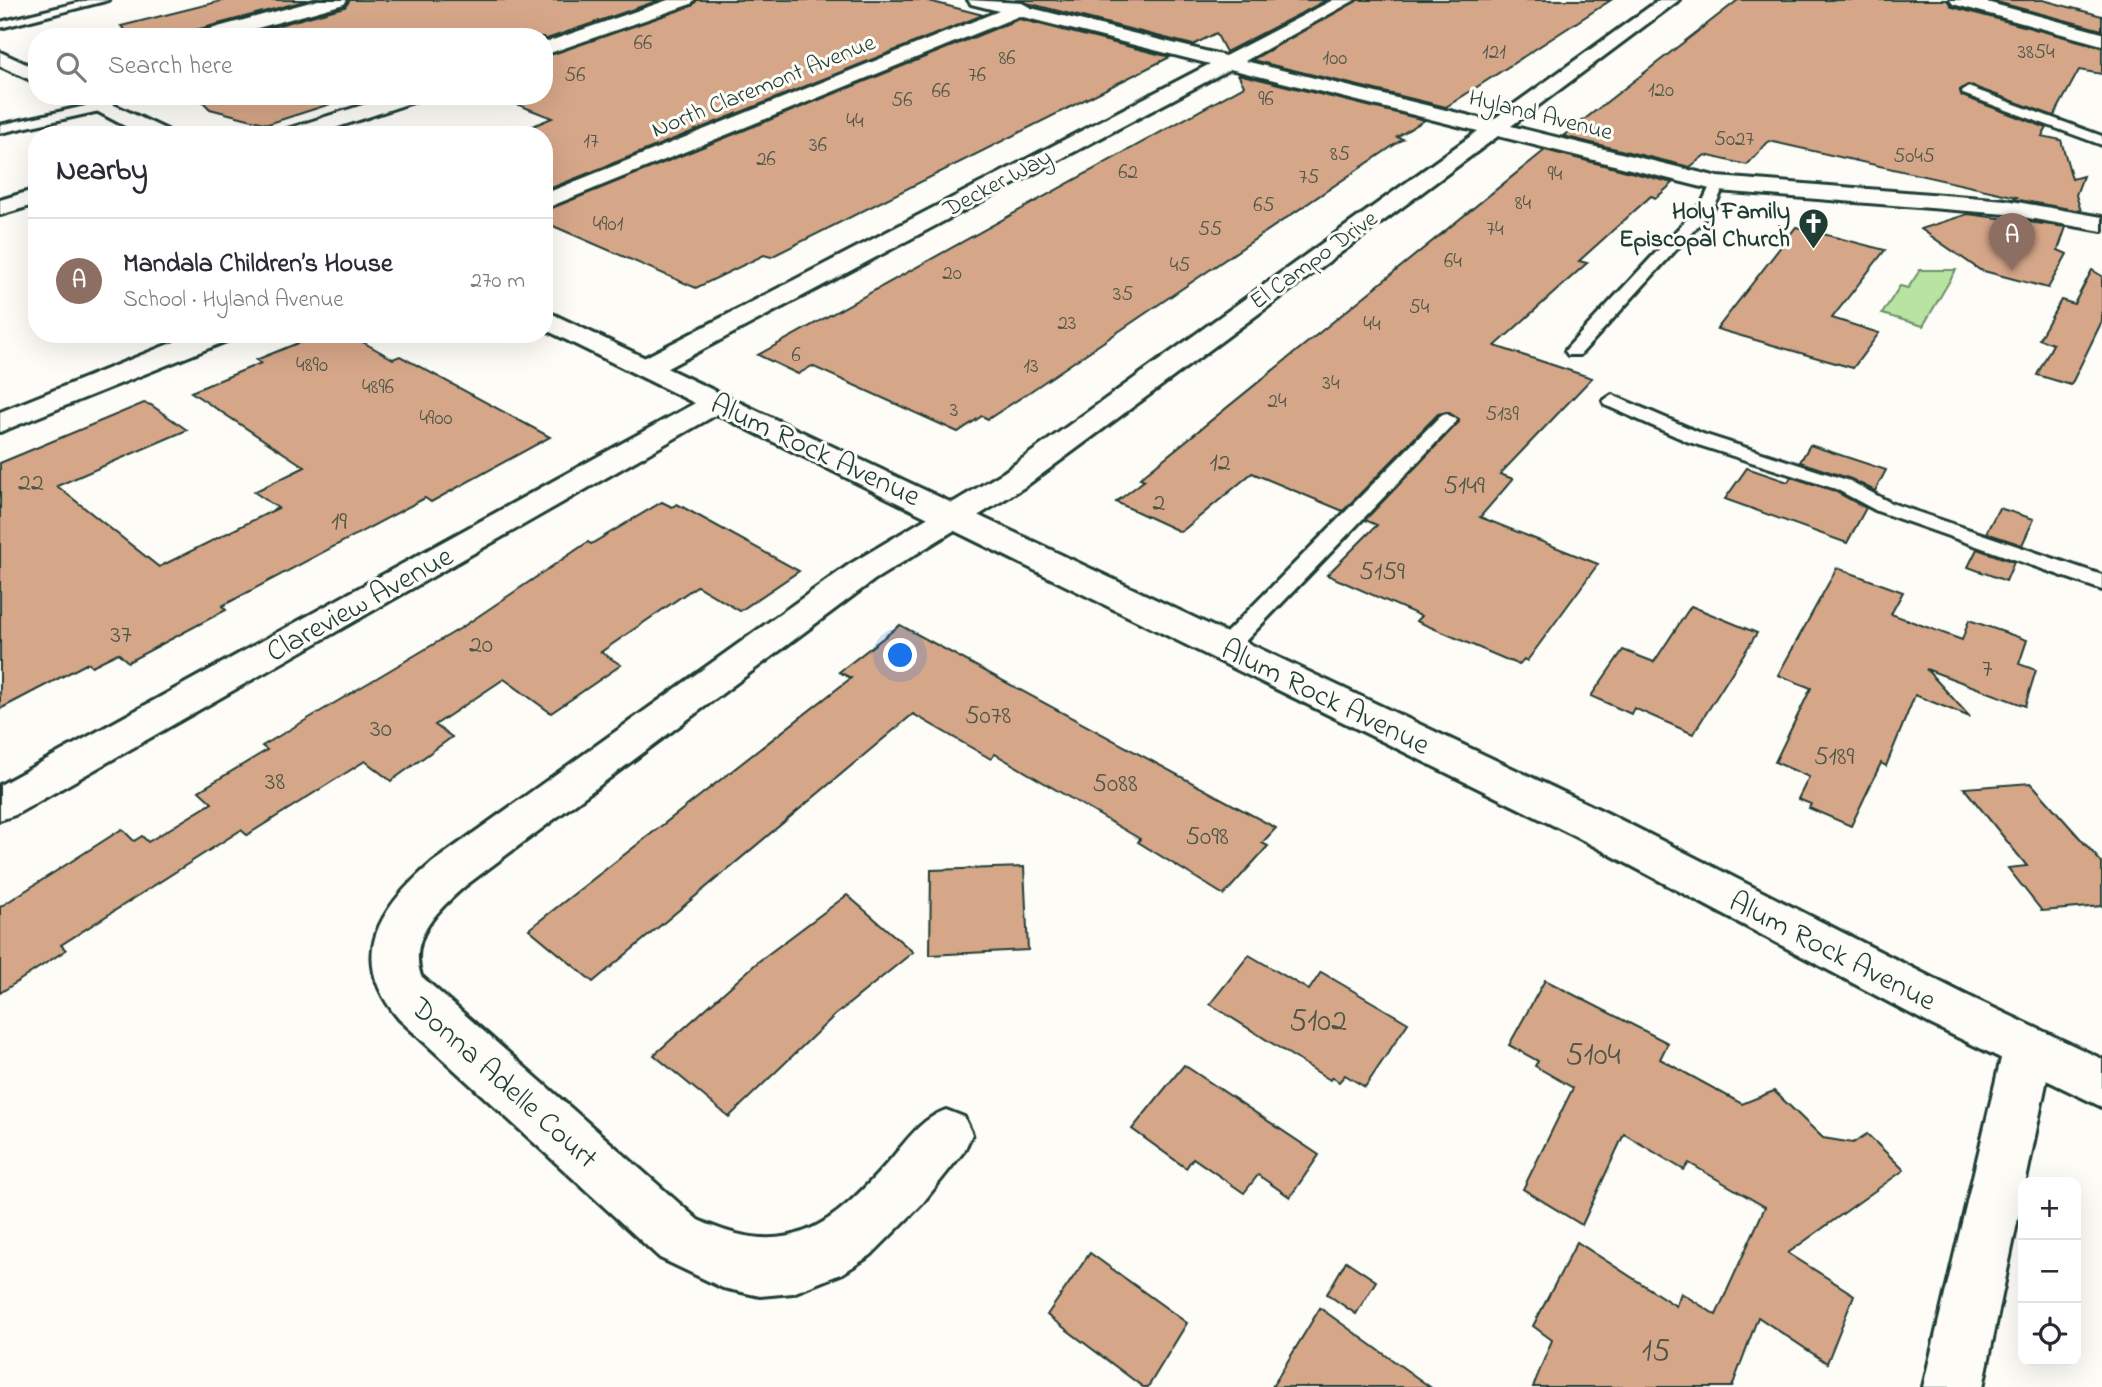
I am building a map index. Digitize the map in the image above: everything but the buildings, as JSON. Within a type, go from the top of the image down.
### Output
[{"type":"street","points":[[242,28],[338,0]]},
{"type":"street","points":[[553,46],[685,0]]},
{"type":"street","name":"Hyland Avenue","points":[[977,0],[1718,184],[1790,194],[1949,200],[2053,212],[2102,224]]},
{"type":"street","name":"North Claremont Avenue","points":[[553,198],[1041,0]]},
{"type":"street","name":"Decker Way","points":[[648,368],[1222,62],[1346,0]]},
{"type":"street","name":"El Campo Drive","points":[[955,515],[1015,478],[1670,0]]},
{"type":"street","points":[[1959,0],[2102,40]]},
{"type":"street","points":[[0,58],[28,72]]},
{"type":"street","points":[[95,105],[140,126]]},
{"type":"street","points":[[321,126],[388,105]]},
{"type":"street","points":[[0,208],[28,200]]},
{"type":"street","name":"Alum Rock Avenue","points":[[553,322],[1592,825],[2028,1050],[2102,1084]]},
{"type":"street","points":[[0,423],[197,343]]},
{"type":"street","name":"Clareview Avenue","points":[[0,804],[718,402]]},
{"type":"street","name":"Donna Adelle Court","points":[[946,1134],[866,1227],[826,1254],[775,1268],[725,1261],[679,1240],[416,1004],[399,982],[393,955],[402,925],[421,897],[449,874],[862,572],[955,515]]},
{"type":"street","points":[[1953,1387],[2028,1050]]},
{"type":"lane","points":[[0,25],[103,0]]},
{"type":"lane","points":[[1968,91],[2102,141]]},
{"type":"lane","points":[[0,129],[99,107]]},
{"type":"lane","points":[[1574,351],[1709,205],[1718,184]]},
{"type":"lane","points":[[1612,401],[1696,438],[1843,485],[1884,507],[2102,583]]},
{"type":"lane","points":[[1226,647],[1447,420]]},
{"type":"green space","points":[[1920,270],[1956,270],[1923,326],[1882,314],[1900,286],[1908,288]]},
{"type":"place","name":"Holy Family Episcopal Church","points":[[1813,251]]},
{"type":"place","name":"Mandala Children’s House","points":[[2012,271]]}]
